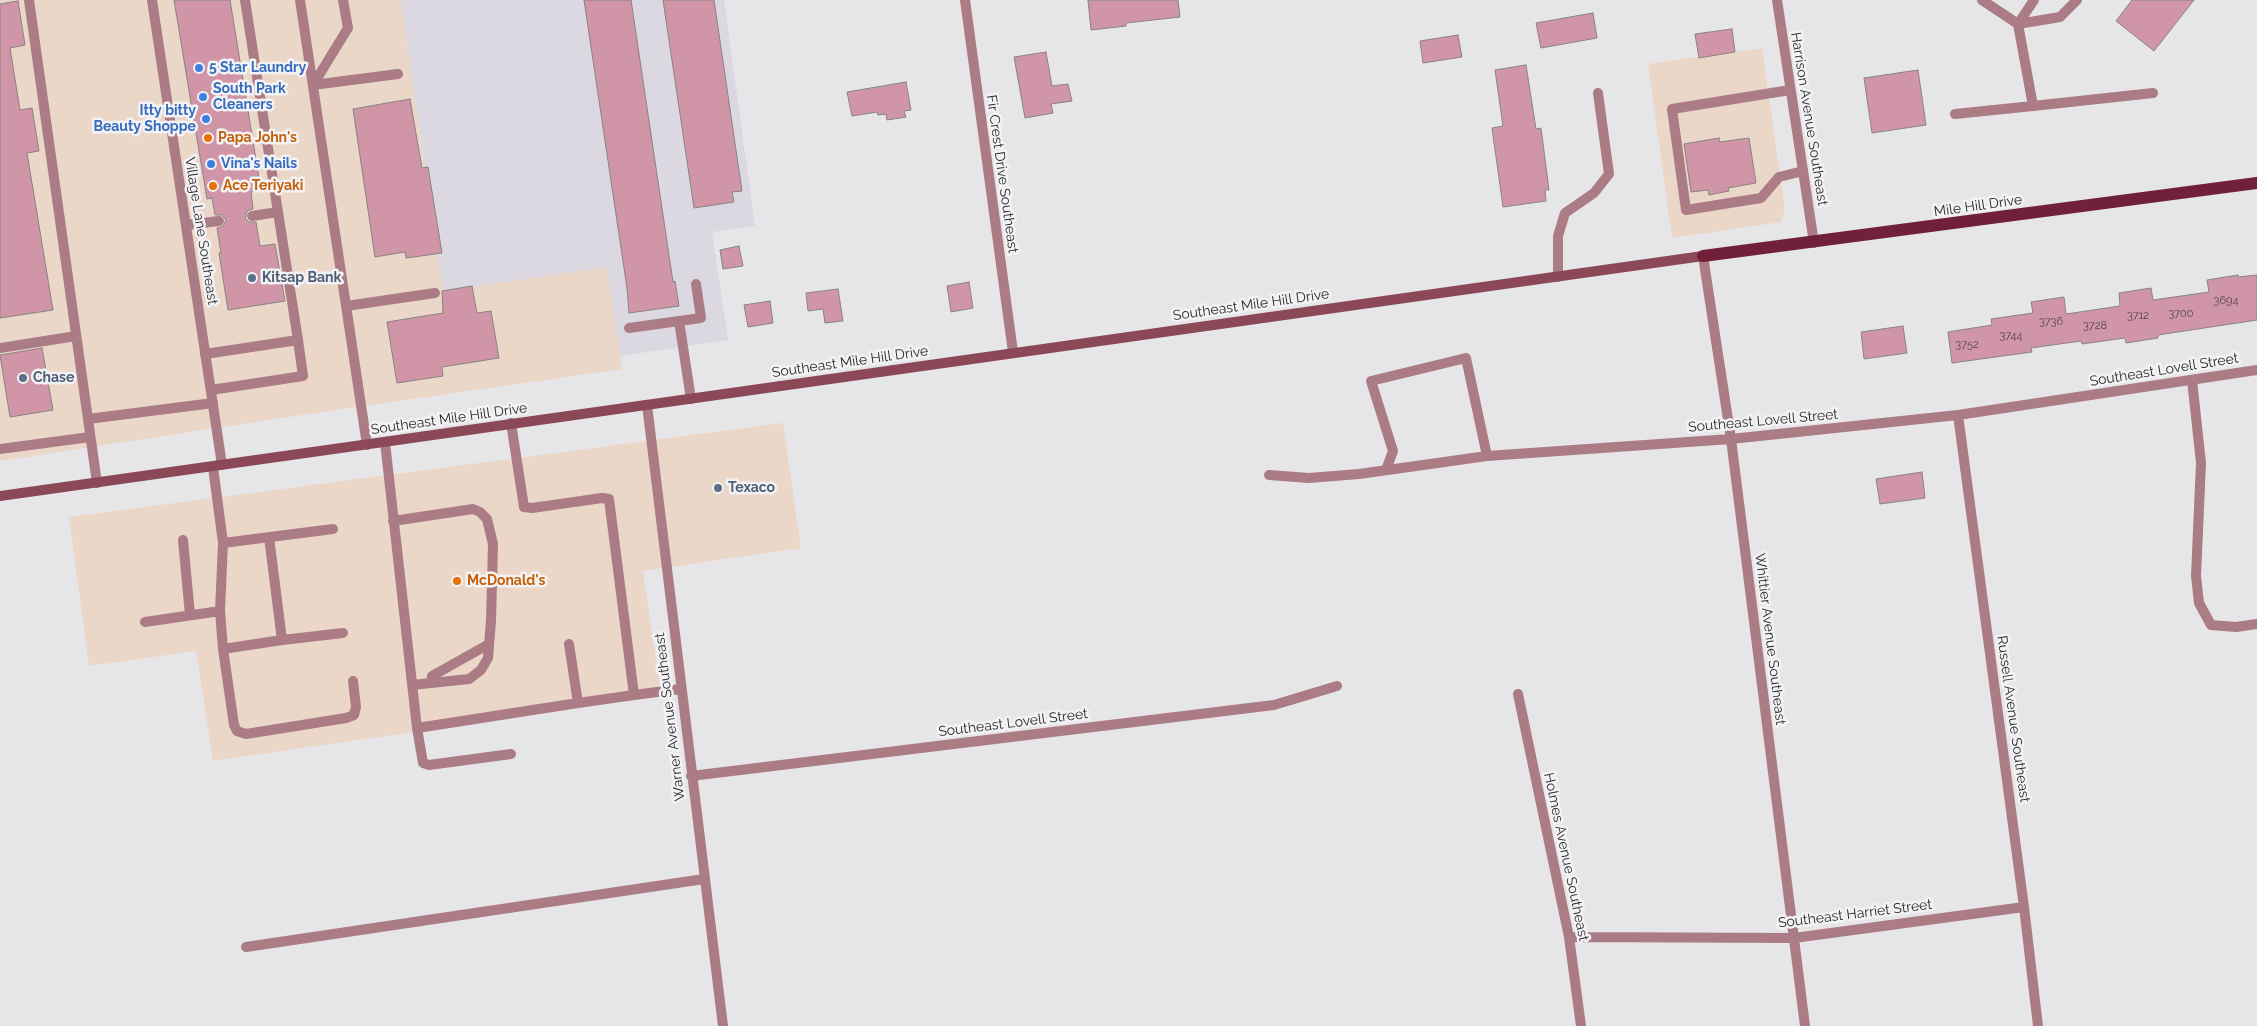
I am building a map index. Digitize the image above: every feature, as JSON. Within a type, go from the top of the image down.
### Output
[{"type":"main road","name":"Mile Hill Drive","points":[[1703,256],[1814,243],[2257,183]]},
{"type":"main road","name":"Southeast Mile Hill Drive","points":[[0,496],[1703,256]]},
{"type":"street","points":[[29,0],[96,483]]},
{"type":"street","name":"Village Lane Southeast","points":[[152,0],[211,390],[223,543],[220,611],[223,649],[234,725],[237,731],[246,734],[346,718],[354,715],[356,707],[353,681]]},
{"type":"street","points":[[211,390],[303,376],[245,0]]},
{"type":"street","points":[[300,0],[367,445]]},
{"type":"street","points":[[313,85],[348,28],[343,0]]},
{"type":"street","name":"Fir Crest Drive Southeast","points":[[965,0],[1013,352]]},
{"type":"street","name":"Harrison Avenue Southeast","points":[[1777,0],[1814,243]]},
{"type":"street","points":[[1982,0],[2018,24],[2060,17],[2077,0]]},
{"type":"street","points":[[2033,106],[2018,24],[2034,0]]},
{"type":"street","points":[[313,85],[398,74]]},
{"type":"street","points":[[1790,90],[1672,109],[1686,210],[1761,198],[1779,177],[1803,172]]},
{"type":"street","points":[[1955,114],[2153,92]]},
{"type":"street","points":[[1558,277],[1558,236],[1564,213],[1594,193],[1609,174],[1598,93]]},
{"type":"street","points":[[252,216],[278,212]]},
{"type":"street","points":[[186,226],[219,220]]},
{"type":"street","name":"Whittier Avenue Southeast","points":[[1703,256],[1731,439],[1805,1026]]},
{"type":"street","points":[[629,328],[700,318],[696,284]]},
{"type":"street","points":[[346,306],[435,293]]},
{"type":"street","points":[[679,321],[691,399]]},
{"type":"street","points":[[0,348],[76,336]]},
{"type":"street","points":[[205,354],[298,340]]},
{"type":"street","points":[[1386,470],[1393,451],[1371,381],[1466,358],[1487,456]]},
{"type":"street","name":"Southeast Lovell Street","points":[[1269,475],[1309,478],[1360,474],[1487,456],[1731,439],[1958,416],[2257,370]]},
{"type":"street","points":[[2192,380],[2201,463],[2196,576],[2199,603],[2211,625],[2236,627],[2257,624]]},
{"type":"street","points":[[88,420],[212,403]]},
{"type":"street","name":"Warner Avenue Southeast","points":[[647,405],[680,689],[723,1026]]},
{"type":"street","name":"Russell Avenue Southeast","points":[[1958,416],[2024,907],[2038,1026]]},
{"type":"street","points":[[511,424],[524,507],[532,508],[602,498],[609,499],[634,695]]},
{"type":"street","points":[[0,448],[90,437]]},
{"type":"street","points":[[385,442],[417,728],[424,763],[429,765],[512,754]]},
{"type":"street","points":[[394,521],[473,509],[480,512],[487,519],[493,544],[488,658],[481,670],[469,679],[412,685]]},
{"type":"street","points":[[223,543],[333,528]]},
{"type":"street","points":[[269,537],[282,640]]},
{"type":"street","points":[[182,540],[190,615]]},
{"type":"street","points":[[146,622],[220,611]]},
{"type":"street","points":[[223,649],[343,632]]},
{"type":"street","points":[[431,683],[432,676],[489,644]]},
{"type":"street","points":[[569,644],[578,703]]},
{"type":"street","name":"Southeast Lovell Street","points":[[691,776],[1274,705],[1337,686]]},
{"type":"street","points":[[417,728],[680,689]]},
{"type":"street","name":"Holmes Avenue Southeast","points":[[1518,694],[1569,937],[1582,1026]]},
{"type":"street","points":[[246,947],[704,879]]},
{"type":"street","name":"Southeast Harriet Street","points":[[1569,937],[1794,938],[2024,907]]},
{"type":"shaded area","points":[[0,0],[401,0],[443,291],[607,267],[622,369],[0,461]]},
{"type":"shaded area","points":[[401,0],[724,0],[755,226],[712,232],[728,340],[620,356],[607,267],[443,291]]},
{"type":"shaded area","points":[[1762,48],[1785,210],[1781,222],[1672,238],[1648,64]]},
{"type":"shaded area","points":[[783,423],[801,548],[643,571],[661,696],[213,761],[196,651],[89,666],[69,517]]},
{"type":"building","points":[[174,0],[230,0],[261,190],[251,192],[253,209],[247,211],[245,218],[249,222],[256,222],[260,246],[275,244],[285,301],[228,310],[217,228],[223,226],[226,220],[222,215],[215,215],[212,198],[207,199]]},
{"type":"building","points":[[584,0],[631,0],[673,282],[675,281],[679,306],[629,313],[627,288]]},
{"type":"building","points":[[663,0],[714,0],[742,191],[732,192],[734,202],[694,208]]},
{"type":"building","points":[[1088,0],[1178,0],[1180,17],[1126,23],[1126,26],[1091,30]]},
{"type":"building","points":[[2132,0],[2194,0],[2154,51],[2116,21]]},
{"type":"building","points":[[18,1],[25,45],[10,48],[20,110],[32,108],[39,151],[27,153],[53,310],[0,318],[0,4]]},
{"type":"building","points":[[1593,13],[1597,38],[1541,48],[1536,23]]},
{"type":"building","points":[[1732,29],[1735,52],[1699,58],[1695,34]]},
{"type":"building","points":[[1458,35],[1462,57],[1423,63],[1420,41]]},
{"type":"building","points":[[1046,52],[1052,86],[1068,84],[1072,101],[1051,104],[1053,113],[1025,118],[1014,57]]},
{"type":"building","points":[[1526,65],[1536,129],[1541,128],[1549,190],[1545,190],[1546,201],[1503,207],[1492,128],[1503,126],[1495,70]]},
{"type":"building","points":[[1918,70],[1926,125],[1872,133],[1864,78]]},
{"type":"building","points":[[906,82],[911,110],[904,111],[906,117],[887,120],[886,114],[878,115],[877,112],[852,116],[847,92]]},
{"type":"building","points":[[410,99],[422,168],[428,167],[442,253],[406,258],[405,252],[375,257],[353,109]]},
{"type":"building","points":[[1719,138],[1720,142],[1749,138],[1756,183],[1728,188],[1729,191],[1709,195],[1708,190],[1691,192],[1684,144]]},
{"type":"building","points":[[739,246],[743,266],[723,269],[720,250]]},
{"type":"building","points":[[2238,275],[2238,277],[2257,275],[2257,320],[2158,335],[2158,338],[2126,343],[2125,338],[2082,344],[2081,341],[2031,348],[2032,352],[1952,363],[1948,332],[1992,325],[1991,319],[2033,313],[2031,302],[2064,297],[2066,314],[2120,306],[2119,293],[2151,288],[2153,300],[2209,292],[2207,280]]},
{"type":"building","points":[[969,282],[973,308],[951,312],[947,286]]},
{"type":"building","points":[[472,286],[477,313],[491,311],[499,358],[442,367],[443,376],[397,383],[387,322],[443,313],[442,291]]},
{"type":"building","points":[[838,289],[843,321],[825,323],[823,309],[808,311],[806,293]]},
{"type":"building","points":[[770,301],[773,323],[748,327],[744,305]]},
{"type":"building","points":[[1903,326],[1907,353],[1864,359],[1861,332]]},
{"type":"building","points":[[42,348],[53,410],[10,417],[0,355]]},
{"type":"building","points":[[1922,472],[1925,498],[1880,504],[1876,479]]},
{"type":"place","name":"5 Star Laundry","points":[[199,68]]},
{"type":"place","name":"South Park Cleaners","points":[[203,97]]},
{"type":"place","name":"Itty bitty Beauty Shoppe","points":[[206,119]]},
{"type":"place","name":"Papa John's","points":[[208,138]]},
{"type":"place","name":"Vina's Nails","points":[[211,164]]},
{"type":"place","name":"Ace Teriyaki","points":[[213,186]]},
{"type":"place","name":"Kitsap Bank","points":[[252,278]]},
{"type":"place","name":"Chase","points":[[23,378]]},
{"type":"place","name":"Texaco","points":[[718,488]]},
{"type":"place","name":"McDonald's","points":[[457,581]]}]
